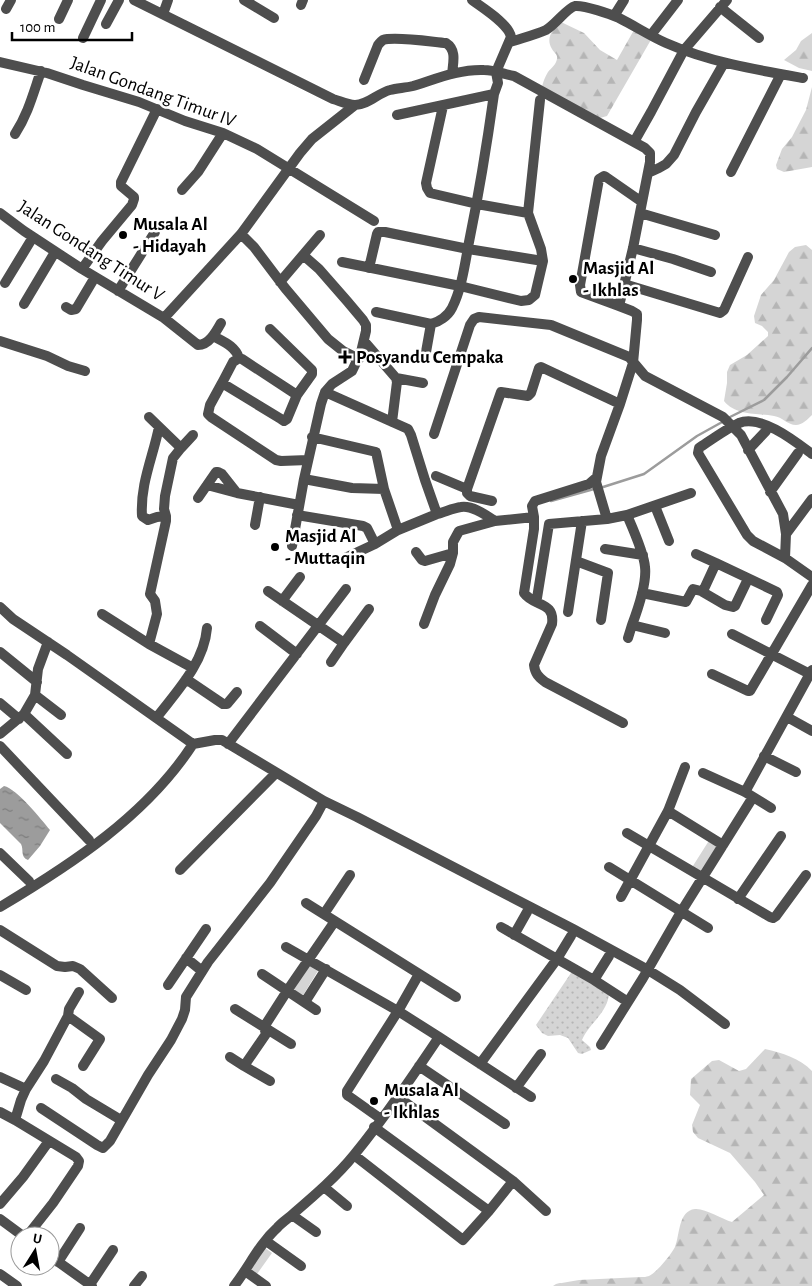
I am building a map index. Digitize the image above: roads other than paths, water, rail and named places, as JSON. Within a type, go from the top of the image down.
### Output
[{"type":"street","points":[[58,19],[68,0]]},
{"type":"street","points":[[84,38],[101,0]]},
{"type":"street","points":[[106,24],[119,0]]},
{"type":"street","points":[[134,0],[333,99],[355,105],[364,104],[380,94],[391,90],[452,74],[472,70],[485,70],[514,76],[645,148],[650,153],[650,162],[619,306]]},
{"type":"street","points":[[163,14],[168,0]]},
{"type":"street","points":[[244,0],[274,18]]},
{"type":"street","points":[[376,312],[431,324],[441,320],[452,309],[460,286],[477,204],[494,94],[498,83],[496,72],[511,37],[510,32],[472,0]]},
{"type":"street","points":[[614,16],[624,0]]},
{"type":"street","points":[[651,35],[678,0]]},
{"type":"street","points":[[634,142],[684,50],[724,3],[759,38]]},
{"type":"street","points":[[510,42],[546,30],[574,6],[588,7],[614,16],[666,43],[684,50],[724,63],[803,78]]},
{"type":"street","points":[[364,80],[380,42],[390,39],[446,44],[450,46],[453,50],[452,74]]},
{"type":"street","name":"Jalan Gondang Timur IV","points":[[0,62],[41,71],[139,102],[223,134],[257,149],[374,221]]},
{"type":"street","points":[[648,173],[666,164],[674,155],[724,63]]},
{"type":"street","points":[[14,134],[29,108],[41,71]]},
{"type":"street","points":[[731,172],[781,74]]},
{"type":"street","points":[[397,115],[494,94]]},
{"type":"street","points":[[342,262],[460,286],[521,301],[529,300],[535,295],[543,261],[528,213],[540,100]]},
{"type":"street","points":[[164,318],[241,234],[312,139],[355,105]]},
{"type":"street","points":[[443,106],[426,183],[430,193],[528,213]]},
{"type":"street","points":[[82,270],[102,241],[132,205],[135,198],[122,186],[121,182],[157,109]]},
{"type":"street","points":[[182,190],[198,172],[223,134]]},
{"type":"street","points":[[606,519],[596,480],[601,456],[633,363],[637,320],[636,314],[632,311],[581,292],[580,285],[599,179],[604,176],[606,177],[642,202]]},
{"type":"street","name":"Jalan Gondang Timur V","points":[[0,213],[82,270],[164,318],[198,346],[214,336]]},
{"type":"street","points":[[640,213],[714,235]]},
{"type":"street","points":[[118,291],[156,232]]},
{"type":"street","points":[[369,268],[378,232],[543,261]]},
{"type":"street","points":[[241,234],[254,247],[280,282],[328,339],[343,351],[359,358]]},
{"type":"street","points":[[280,282],[320,236]]},
{"type":"street","points":[[5,283],[33,237]]},
{"type":"street","points":[[633,248],[711,272]]},
{"type":"street","points":[[24,304],[55,252]]},
{"type":"street","points":[[292,546],[312,437],[325,392],[332,384],[350,372],[359,358],[366,331],[366,325],[363,320],[319,269],[303,255]]},
{"type":"street","points":[[624,284],[720,313],[724,310],[748,257]]},
{"type":"street","points":[[66,307],[71,310],[76,309],[95,277]]},
{"type":"street","points":[[434,434],[470,325],[474,319],[479,317],[551,325],[628,357],[645,376],[728,422],[741,435],[782,514],[786,534],[785,558]]},
{"type":"street","points":[[221,323],[214,336],[233,348],[239,358],[242,358],[297,395]]},
{"type":"street","points":[[426,352],[431,324]]},
{"type":"street","points":[[222,383],[284,421],[287,419],[297,395],[312,374],[312,370],[270,329]]},
{"type":"street","points":[[0,341],[47,356],[85,372]]},
{"type":"street","points":[[364,341],[396,378],[392,422]]},
{"type":"street","points":[[239,358],[233,362],[208,408],[208,414],[276,460],[308,460]]},
{"type":"street","points":[[492,500],[470,496],[467,493],[501,392],[528,396],[541,367],[620,404]]},
{"type":"street","points":[[396,378],[423,383]]},
{"type":"street","points":[[325,392],[408,429],[437,514]]},
{"type":"street","points":[[149,417],[182,448]]},
{"type":"street","points":[[812,454],[791,438],[754,422],[728,422],[699,448],[698,453],[747,535],[753,541],[785,558],[812,577]]},
{"type":"street","points":[[159,427],[144,481],[141,503],[142,516],[148,520],[166,516]]},
{"type":"street","points":[[748,450],[766,430]]},
{"type":"street","points":[[149,644],[157,614],[155,601],[150,594],[166,521],[164,509],[165,496],[173,458],[193,435]]},
{"type":"street","points":[[312,437],[376,452],[384,489],[398,530]]},
{"type":"street","points":[[770,492],[798,453]]},
{"type":"street","points":[[198,498],[216,472],[220,472],[237,493]]},
{"type":"street","points":[[436,476],[468,489]]},
{"type":"street","points":[[304,479],[352,488],[384,489]]},
{"type":"street","points":[[596,480],[589,484],[535,501],[532,506],[534,529],[524,593],[527,597],[547,607],[553,618],[534,666],[538,676],[545,682],[623,723]]},
{"type":"street","points":[[207,486],[260,497],[298,510],[363,526],[371,534],[375,544]]},
{"type":"street","points":[[537,598],[550,524],[582,522],[627,515],[691,493]]},
{"type":"street","points":[[255,525],[260,497]]},
{"type":"street","points":[[786,534],[812,499]]},
{"type":"street","points":[[655,506],[669,541]]},
{"type":"street","points":[[345,558],[375,544],[398,530],[437,514],[461,507],[473,509],[495,521]]},
{"type":"street","points":[[627,515],[643,555],[646,568],[642,593],[628,638]]},
{"type":"street","points":[[424,624],[450,564],[453,542],[459,531],[495,521],[534,517]]},
{"type":"street","points":[[568,612],[582,522]]},
{"type":"street","points":[[605,549],[643,555]]},
{"type":"street","points":[[416,552],[425,561],[453,553]]},
{"type":"street","points":[[696,554],[778,594],[766,620]]},
{"type":"street","points":[[576,561],[608,573],[601,620]]},
{"type":"street","points":[[701,591],[704,589],[716,563]]},
{"type":"street","points":[[282,601],[300,577]]},
{"type":"street","points":[[642,593],[686,602],[693,589],[733,607],[748,579]]},
{"type":"street","points":[[712,674],[749,692],[812,585]]},
{"type":"street","points":[[228,744],[346,589]]},
{"type":"street","points":[[268,591],[344,643]]},
{"type":"street","points":[[0,607],[13,619],[193,744]]},
{"type":"street","points":[[331,662],[369,609]]},
{"type":"street","points":[[102,614],[149,644],[193,668]]},
{"type":"street","points":[[633,623],[665,633]]},
{"type":"street","points":[[260,626],[297,654]]},
{"type":"street","points":[[157,718],[193,668],[200,655],[207,628]]},
{"type":"street","points":[[601,1044],[723,845],[749,794],[764,756],[811,672],[732,634]]},
{"type":"street","points":[[0,734],[21,716],[35,696],[38,669],[50,644]]},
{"type":"street","points":[[0,652],[37,682]]},
{"type":"street","points":[[186,679],[223,704],[227,704],[237,692]]},
{"type":"street","points":[[35,696],[61,715]]},
{"type":"street","points":[[0,703],[21,716],[67,754]]},
{"type":"street","points":[[787,717],[812,731]]},
{"type":"street","points":[[0,907],[91,848],[133,813],[177,766],[193,744],[222,740],[324,801],[572,928],[648,970],[680,990],[724,1024]]},
{"type":"street","points":[[0,746],[89,840]]},
{"type":"street","points":[[764,756],[796,772]]},
{"type":"street","points":[[620,897],[668,811],[685,767]]},
{"type":"street","points":[[180,870],[276,773]]},
{"type":"street","points":[[703,773],[749,794],[772,808]]},
{"type":"street","points":[[41,1108],[97,1146],[103,1148],[110,1141],[171,1040],[182,1019],[186,997],[202,971],[270,883],[316,816],[324,801]]},
{"type":"street","points":[[668,811],[723,845]]},
{"type":"street","points":[[628,833],[773,918],[806,875]]},
{"type":"street","points":[[738,899],[781,836]]},
{"type":"street","points":[[0,853],[29,881]]},
{"type":"street","points":[[609,867],[708,928]]},
{"type":"street","points":[[324,914],[350,875]]},
{"type":"street","points":[[306,903],[456,997]]},
{"type":"street","points":[[514,935],[527,912]]},
{"type":"street","points":[[244,1066],[266,1034],[264,1027],[286,991],[335,921]]},
{"type":"street","points":[[501,927],[594,980],[628,1002]]},
{"type":"street","points":[[168,985],[206,928]]},
{"type":"street","points":[[0,930],[57,966],[80,968],[112,998]]},
{"type":"street","points":[[480,1064],[557,959],[571,936]]},
{"type":"street","points":[[286,947],[439,1036],[531,1097]]},
{"type":"street","points":[[594,980],[609,956]]},
{"type":"street","points":[[186,958],[202,971]]},
{"type":"street","points":[[304,1002],[326,969]]},
{"type":"street","points":[[262,974],[316,1010]]},
{"type":"street","points":[[419,974],[398,1011],[347,1091],[347,1095],[378,1123],[489,1212]]},
{"type":"street","points":[[0,975],[26,990]]},
{"type":"street","points":[[15,1120],[26,1089],[44,1061],[79,992]]},
{"type":"street","points":[[235,1008],[291,1044]]},
{"type":"street","points":[[68,1016],[100,1039],[84,1066]]},
{"type":"street","points":[[234,1286],[276,1228],[324,1187],[354,1155],[398,1097],[439,1036]]},
{"type":"street","points":[[516,1088],[541,1054]]},
{"type":"street","points":[[230,1057],[270,1082]]},
{"type":"street","points":[[419,1066],[504,1124]]},
{"type":"street","points":[[0,1077],[26,1089]]},
{"type":"street","points":[[56,1079],[121,1120]]},
{"type":"street","points":[[398,1097],[512,1181],[546,1211]]},
{"type":"street","points":[[0,1112],[61,1147],[76,1157],[78,1161],[78,1166],[53,1203],[33,1226]]},
{"type":"street","points":[[0,1204],[23,1177],[49,1141]]},
{"type":"street","points":[[354,1155],[462,1240],[489,1212],[512,1181]]},
{"type":"street","points":[[324,1187],[347,1206]]},
{"type":"street","points":[[292,1215],[316,1232]]},
{"type":"street","points":[[0,1218],[11,1226]]},
{"type":"street","points":[[60,1252],[80,1228]]},
{"type":"street","points":[[266,1240],[301,1266]]},
{"type":"street","points":[[60,1263],[90,1285],[113,1250]]},
{"type":"street","points":[[245,1271],[266,1286]]},
{"type":"street","points":[[0,1274],[17,1286]]},
{"type":"street","points":[[134,1286],[142,1276]]},
{"type":"water","points":[[4,786],[22,798],[50,830],[28,860],[23,855],[21,844],[0,823],[0,789]]},
{"type":"waterway","points":[[728,418],[764,400],[812,348]]},
{"type":"waterway","points":[[600,488],[644,474],[697,436],[724,421]]},
{"type":"waterway","points":[[551,501],[594,489]]},
{"type":"place","name":"Musala Al - Hidayah","points":[[123,235]]},
{"type":"place","name":"Masjid Al - Ikhlas","points":[[573,279]]},
{"type":"place","name":"Posyandu Cempaka","points":[[345,357]]},
{"type":"place","name":"Masjid Al - Muttaqin","points":[[275,547]]},
{"type":"place","name":"Musala Al - Ikhlas","points":[[374,1101]]}]
